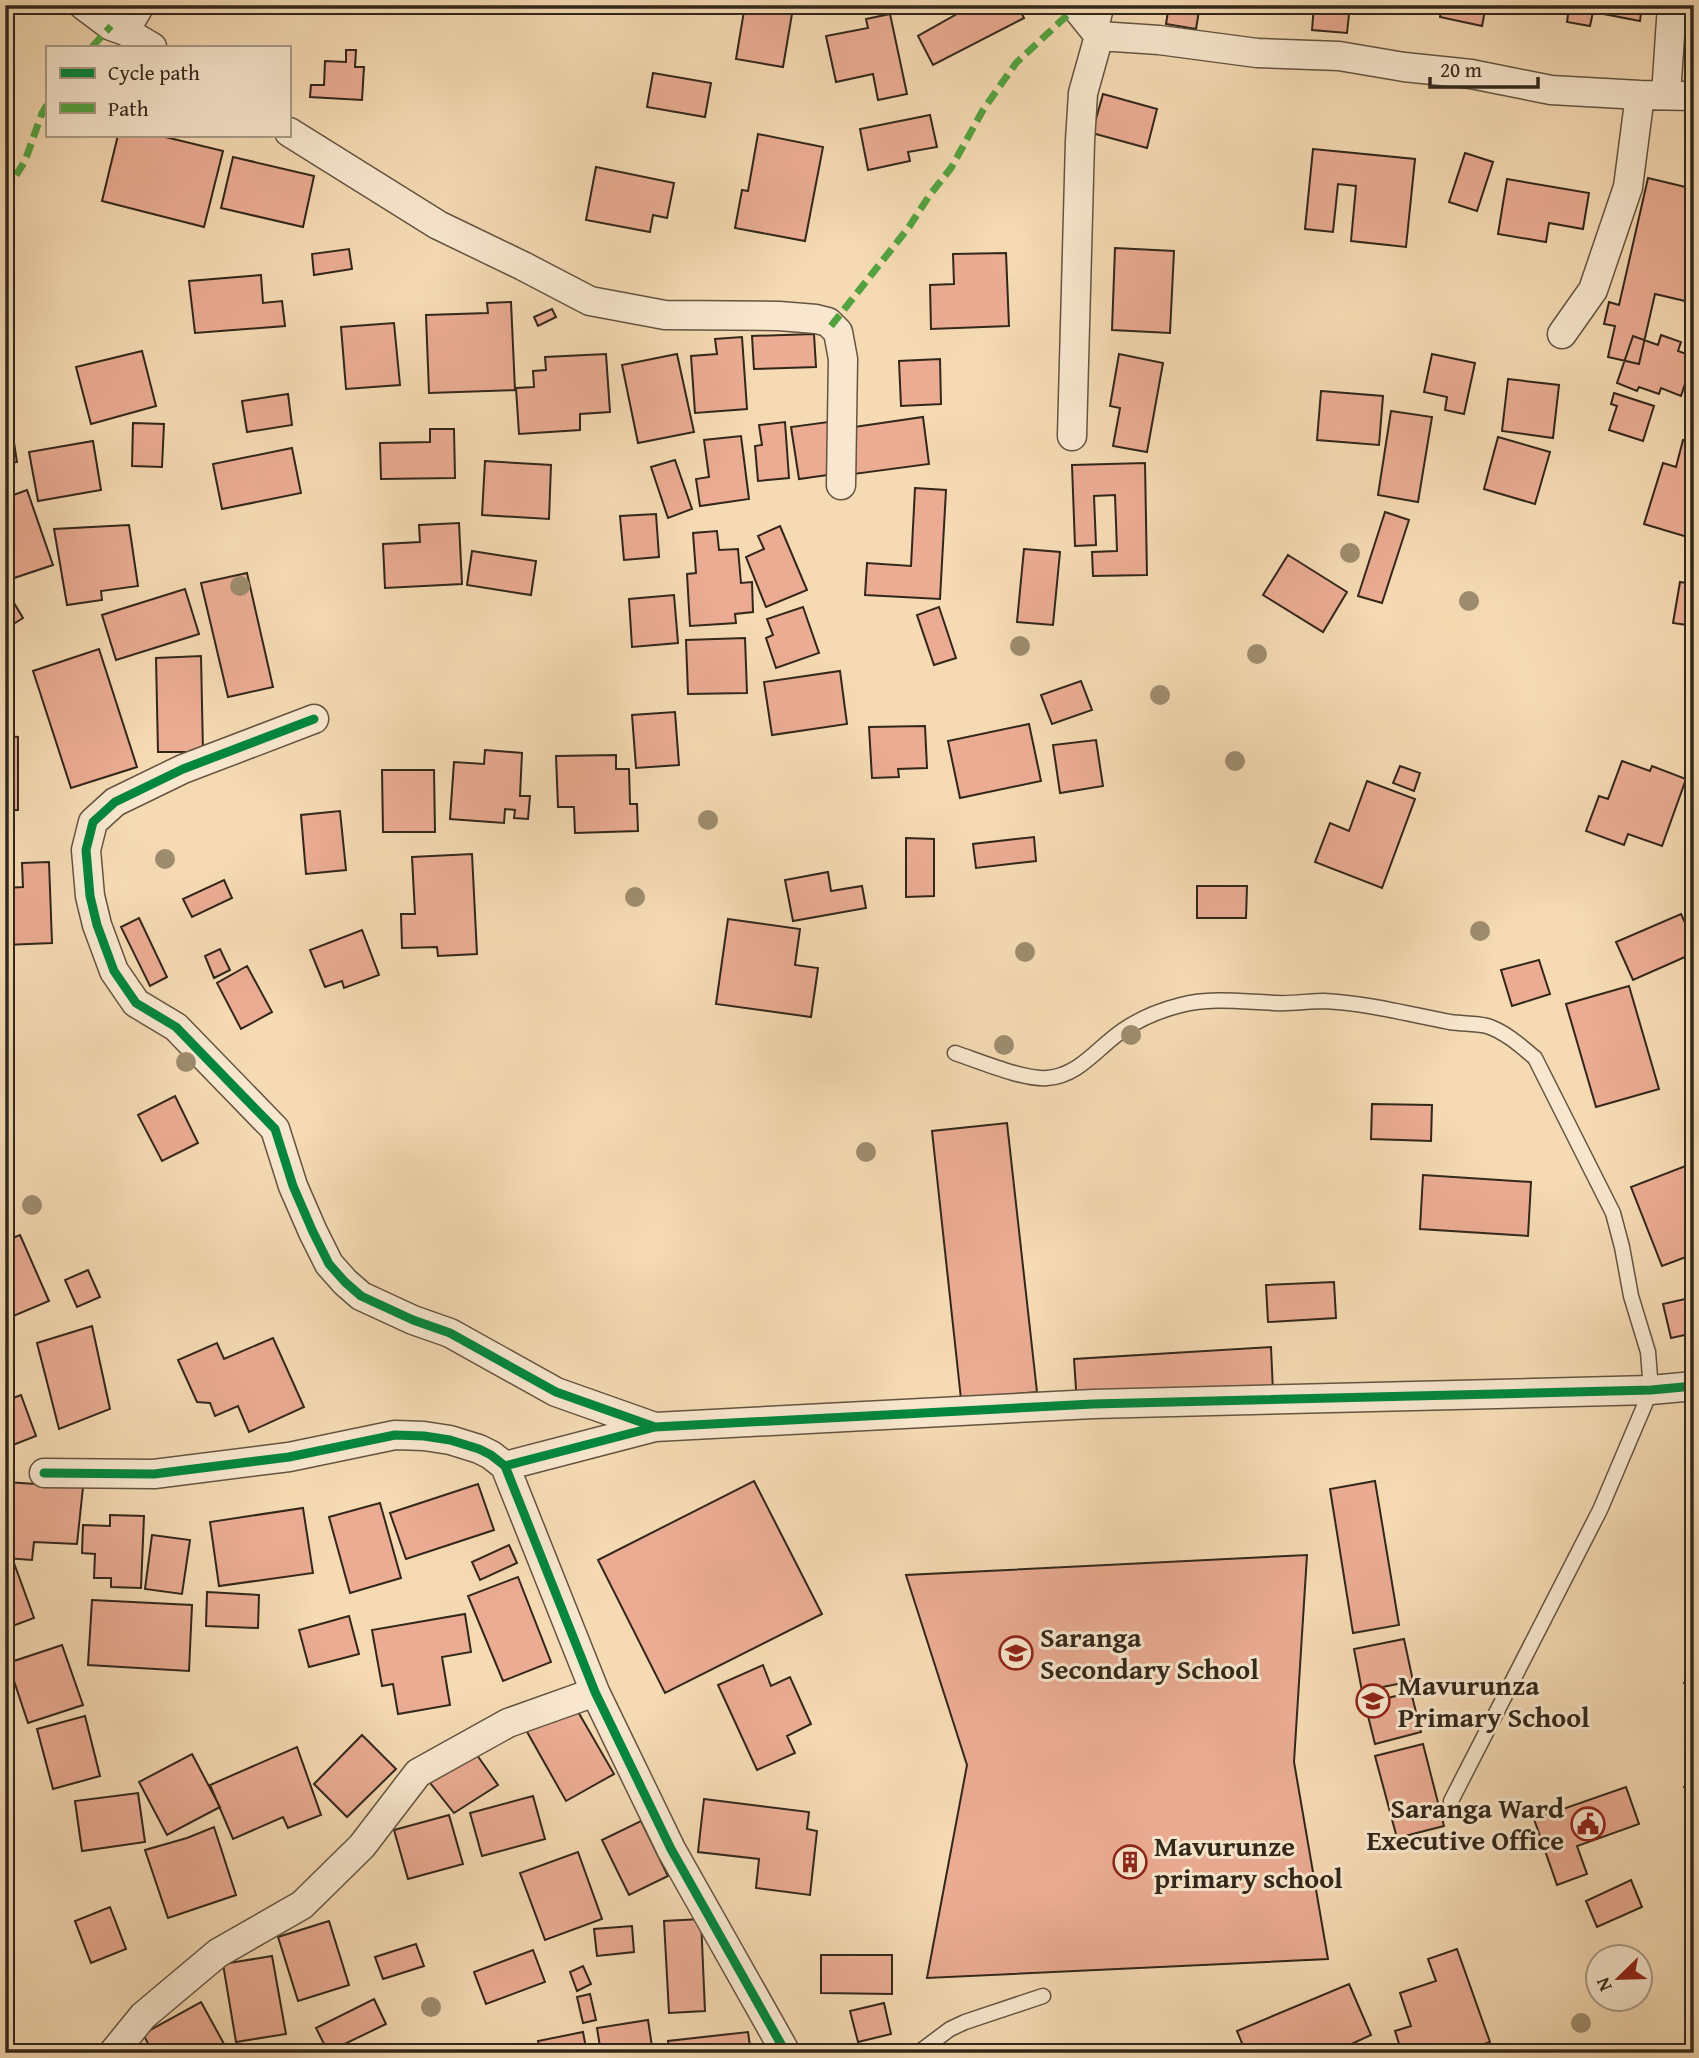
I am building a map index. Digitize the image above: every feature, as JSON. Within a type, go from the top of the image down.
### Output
[{"type":"street","points":[[83,5],[111,26],[150,46]]},
{"type":"street","points":[[125,31],[140,5]]},
{"type":"street","points":[[1074,5],[1099,36],[1159,40],[1256,53],[1339,56],[1404,67],[1471,74],[1551,90],[1667,95]]},
{"type":"street","points":[[1562,334],[1593,290],[1628,187],[1667,95],[1672,5]]},
{"type":"street","points":[[1072,436],[1083,93],[1099,36]]},
{"type":"street","points":[[290,133],[438,225],[590,301],[665,315],[779,316],[817,318],[828,322],[838,332],[843,359],[841,485]]},
{"type":"street","points":[[314,719],[183,769],[115,802],[93,822],[86,850],[90,896],[97,925],[114,971],[136,1003],[176,1027],[275,1129],[293,1186],[329,1264],[361,1296],[450,1334],[556,1392],[655,1427]]},
{"type":"street","points":[[505,1466],[655,1427],[1093,1404],[1651,1390],[1694,1386]]},
{"type":"street","points":[[44,1473],[154,1474],[289,1457],[395,1435],[450,1440],[491,1455],[505,1466],[596,1692],[671,1850],[786,2053]]},
{"type":"street","points":[[113,2053],[144,2016],[218,1952],[302,1905],[362,1846],[418,1773],[508,1723],[596,1692]]},
{"type":"lane","points":[[1099,36],[1107,5]]},
{"type":"lane","points":[[955,1053],[1019,1074],[1044,1079],[1066,1073],[1139,1021],[1185,1004],[1225,1000],[1279,1003],[1324,1001],[1487,1026],[1517,1043],[1535,1058],[1613,1213],[1631,1297],[1648,1352],[1651,1390],[1600,1510],[1451,1801]]},
{"type":"lane","points":[[918,2053],[950,2029],[965,2022],[1043,1996]]},
{"type":"building","points":[[745,5],[770,5],[769,10],[792,14],[783,67],[736,59]]},
{"type":"building","points":[[973,5],[1017,5],[1024,18],[933,65],[918,36]]},
{"type":"building","points":[[1169,5],[1200,5],[1196,29],[1166,24]]},
{"type":"building","points":[[1314,5],[1350,5],[1347,33],[1312,30]]},
{"type":"building","points":[[1442,5],[1486,5],[1482,26],[1440,17]]},
{"type":"building","points":[[1561,5],[1642,5],[1640,21],[1593,12],[1590,26],[1567,22],[1569,7]]},
{"type":"building","points":[[890,14],[907,94],[878,100],[873,74],[836,82],[826,36],[868,28],[866,19]]},
{"type":"building","points":[[346,50],[356,50],[355,67],[364,67],[362,100],[310,97],[311,85],[324,85],[325,61],[346,62]]},
{"type":"building","points":[[653,73],[711,83],[705,117],[647,107]]},
{"type":"building","points":[[1103,94],[1157,109],[1147,148],[1092,133]]},
{"type":"building","points":[[930,115],[937,147],[908,152],[910,161],[868,170],[860,129]]},
{"type":"building","points":[[758,134],[823,147],[805,241],[735,228],[742,190],[748,191]]},
{"type":"building","points":[[118,136],[161,136],[223,151],[204,227],[102,201]]},
{"type":"building","points":[[1313,149],[1415,159],[1406,247],[1351,241],[1356,186],[1338,184],[1333,232],[1305,229]]},
{"type":"building","points":[[1465,153],[1493,162],[1477,211],[1449,202]]},
{"type":"building","points":[[233,157],[314,176],[303,227],[221,208]]},
{"type":"building","points":[[596,167],[674,183],[667,218],[653,215],[650,232],[586,220]]},
{"type":"building","points":[[1648,178],[1694,189],[1694,279],[1689,278],[1685,301],[1655,294],[1639,364],[1608,357],[1615,326],[1604,324],[1609,302],[1619,305]]},
{"type":"building","points":[[1507,179],[1589,193],[1583,229],[1549,223],[1546,242],[1498,234]]},
{"type":"building","points":[[1115,248],[1174,251],[1170,333],[1112,330]]},
{"type":"building","points":[[349,249],[352,269],[314,275],[312,254]]},
{"type":"building","points":[[1006,253],[1009,326],[931,329],[930,285],[954,284],[953,254]]},
{"type":"building","points":[[261,275],[263,303],[282,301],[285,326],[195,333],[189,281]]},
{"type":"building","points":[[511,302],[515,390],[429,393],[426,315],[488,313],[487,303]]},
{"type":"building","points":[[552,309],[556,317],[538,326],[534,317]]},
{"type":"building","points":[[1694,318],[1694,355],[1689,354]]},
{"type":"building","points":[[394,323],[400,385],[346,389],[341,327]]},
{"type":"building","points":[[814,334],[816,367],[754,369],[752,336]]},
{"type":"building","points":[[1661,335],[1681,342],[1678,351],[1694,357],[1681,396],[1661,388],[1659,394],[1639,387],[1637,391],[1617,383],[1633,336],[1658,345]]},
{"type":"building","points":[[742,337],[747,409],[695,413],[691,356],[717,354],[715,339]]},
{"type":"building","points":[[142,351],[156,406],[91,424],[76,367]]},
{"type":"building","points":[[606,354],[610,412],[580,414],[580,430],[519,434],[516,388],[534,387],[533,371],[546,370],[545,357]]},
{"type":"building","points":[[677,354],[694,432],[638,443],[622,365]]},
{"type":"building","points":[[1119,354],[1163,363],[1147,452],[1113,446],[1120,408],[1110,406]]},
{"type":"building","points":[[1432,354],[1475,363],[1464,414],[1445,410],[1447,397],[1424,392]]},
{"type":"building","points":[[940,359],[941,404],[901,406],[899,361]]},
{"type":"building","points":[[1508,379],[1559,385],[1553,438],[1502,431]]},
{"type":"building","points":[[5,391],[17,462],[5,464]]},
{"type":"building","points":[[1321,391],[1383,396],[1379,445],[1317,440]]},
{"type":"building","points":[[1614,393],[1654,406],[1643,441],[1609,430],[1617,406],[1611,404]]},
{"type":"building","points":[[288,394],[292,425],[247,432],[242,401]]},
{"type":"building","points":[[1391,411],[1432,417],[1418,502],[1378,495]]},
{"type":"building","points":[[923,417],[929,464],[854,474],[847,428]]},
{"type":"building","points":[[785,422],[789,478],[758,481],[755,446],[762,445],[759,425]]},
{"type":"building","points":[[828,422],[835,474],[799,479],[791,427]]},
{"type":"building","points":[[133,423],[164,424],[162,467],[132,466]]},
{"type":"building","points":[[430,429],[454,429],[455,478],[381,479],[380,443],[430,442]]},
{"type":"building","points":[[741,436],[749,499],[700,506],[696,479],[709,477],[704,440]]},
{"type":"building","points":[[1498,437],[1550,452],[1535,504],[1484,489]]},
{"type":"building","points":[[1683,440],[1694,444],[1694,539],[1644,524],[1663,463],[1676,467]]},
{"type":"building","points":[[93,441],[101,490],[38,501],[29,452]]},
{"type":"building","points":[[292,448],[301,493],[222,509],[213,464]]},
{"type":"building","points":[[675,460],[692,509],[668,518],[651,467]]},
{"type":"building","points":[[485,461],[551,465],[549,519],[482,515]]},
{"type":"building","points":[[1145,463],[1147,575],[1093,576],[1092,552],[1117,551],[1115,495],[1094,496],[1096,545],[1075,546],[1072,465]]},
{"type":"building","points":[[915,488],[946,490],[940,599],[865,595],[867,563],[911,566]]},
{"type":"building","points":[[27,490],[53,565],[5,581],[5,498]]},
{"type":"building","points":[[1385,512],[1409,520],[1382,603],[1358,596]]},
{"type":"building","points":[[656,514],[659,557],[624,560],[620,516]]},
{"type":"building","points":[[459,523],[462,584],[385,588],[383,544],[420,542],[419,525]]},
{"type":"building","points":[[129,525],[138,586],[101,591],[102,600],[67,605],[54,529]]},
{"type":"building","points":[[780,526],[807,590],[766,607],[746,557],[764,549],[758,536]]},
{"type":"building","points":[[717,531],[719,550],[738,549],[741,583],[752,582],[753,612],[735,614],[736,623],[690,626],[687,574],[696,573],[693,533]]},
{"type":"building","points":[[1024,549],[1060,552],[1053,625],[1017,622]]},
{"type":"building","points":[[472,551],[536,561],[531,595],[467,585]]},
{"type":"building","points":[[1288,555],[1347,592],[1323,632],[1263,595]]},
{"type":"building","points":[[247,573],[273,687],[228,697],[201,583]]},
{"type":"building","points":[[1680,582],[1694,584],[1694,626],[1673,623]]},
{"type":"building","points":[[5,588],[23,618],[7,628],[5,625]]},
{"type":"building","points":[[185,589],[199,634],[116,660],[102,615]]},
{"type":"building","points":[[674,595],[678,643],[632,647],[629,599]]},
{"type":"building","points":[[803,607],[819,653],[776,668],[766,638],[773,635],[767,619]]},
{"type":"building","points":[[939,607],[956,658],[934,665],[917,615]]},
{"type":"building","points":[[745,638],[747,693],[688,694],[686,640]]},
{"type":"building","points":[[99,649],[137,767],[71,788],[33,671]]},
{"type":"building","points":[[201,656],[203,752],[158,752],[156,658]]},
{"type":"building","points":[[840,671],[847,724],[772,735],[764,682]]},
{"type":"building","points":[[1081,681],[1092,710],[1052,724],[1041,695]]},
{"type":"building","points":[[675,712],[679,765],[636,768],[632,715]]},
{"type":"building","points":[[1029,724],[1041,781],[960,798],[948,741]]},
{"type":"building","points":[[925,726],[927,768],[898,769],[899,777],[872,778],[869,727]]},
{"type":"building","points":[[5,736],[18,737],[18,810],[5,810]]},
{"type":"building","points":[[1096,740],[1103,786],[1060,793],[1053,745]]},
{"type":"building","points":[[485,750],[522,753],[520,796],[530,796],[528,819],[514,818],[515,810],[505,809],[504,823],[450,819],[454,762],[484,764]]},
{"type":"building","points":[[616,755],[616,769],[629,769],[630,804],[637,804],[638,831],[575,833],[574,807],[558,807],[556,756]]},
{"type":"building","points":[[1622,761],[1650,771],[1652,766],[1686,779],[1662,846],[1628,834],[1624,845],[1586,831],[1599,796],[1608,799]]},
{"type":"building","points":[[1400,766],[1420,773],[1414,791],[1393,783]]},
{"type":"building","points":[[382,770],[434,770],[435,832],[383,832]]},
{"type":"building","points":[[1367,781],[1415,799],[1382,888],[1315,862],[1330,823],[1349,831]]},
{"type":"building","points":[[340,811],[346,870],[306,874],[301,815]]},
{"type":"building","points":[[1034,837],[1036,861],[976,868],[973,844]]},
{"type":"building","points":[[906,838],[934,839],[934,896],[906,897]]},
{"type":"building","points":[[472,854],[477,954],[438,956],[437,947],[402,948],[401,914],[415,914],[412,857]]},
{"type":"building","points":[[49,862],[52,943],[5,945],[5,888],[23,887],[22,863]]},
{"type":"building","points":[[828,872],[831,891],[862,886],[866,908],[793,921],[785,880]]},
{"type":"building","points":[[224,880],[232,898],[192,917],[183,899]]},
{"type":"building","points":[[1197,886],[1247,886],[1246,918],[1197,918]]},
{"type":"building","points":[[1681,914],[1694,942],[1694,953],[1633,980],[1616,942]]},
{"type":"building","points":[[139,918],[167,977],[150,986],[121,927]]},
{"type":"building","points":[[728,919],[800,929],[795,965],[818,968],[811,1017],[716,1004]]},
{"type":"building","points":[[362,930],[379,975],[344,988],[342,981],[325,987],[310,950]]},
{"type":"building","points":[[220,949],[230,970],[214,978],[205,956]]},
{"type":"building","points":[[1539,960],[1550,994],[1512,1006],[1501,970]]},
{"type":"building","points":[[247,966],[272,1012],[241,1029],[217,983]]},
{"type":"building","points":[[1629,986],[1659,1089],[1596,1107],[1566,1004]]},
{"type":"building","points":[[175,1096],[198,1143],[162,1161],[138,1115]]},
{"type":"building","points":[[1372,1104],[1432,1105],[1431,1141],[1371,1139]]},
{"type":"building","points":[[1007,1123],[1037,1392],[961,1399],[932,1131]]},
{"type":"building","points":[[1688,1165],[1694,1181],[1694,1254],[1662,1266],[1631,1187]]},
{"type":"building","points":[[1423,1175],[1531,1182],[1528,1236],[1420,1229]]},
{"type":"building","points":[[20,1235],[49,1301],[11,1317],[5,1303],[5,1241]]},
{"type":"building","points":[[88,1270],[100,1297],[77,1307],[65,1280]]},
{"type":"building","points":[[1334,1282],[1336,1318],[1268,1322],[1266,1285]]},
{"type":"building","points":[[1694,1297],[1694,1333],[1671,1338],[1663,1304]]},
{"type":"building","points":[[92,1326],[110,1409],[59,1429],[37,1343]]},
{"type":"building","points":[[273,1338],[304,1407],[249,1432],[238,1406],[215,1416],[210,1403],[197,1402],[178,1360],[217,1343],[224,1359]]},
{"type":"building","points":[[1271,1347],[1273,1392],[1077,1404],[1074,1359]]},
{"type":"building","points":[[21,1395],[36,1436],[13,1445],[5,1426],[5,1401]]},
{"type":"building","points":[[754,1481],[822,1614],[665,1693],[598,1560]]},
{"type":"building","points":[[1375,1481],[1399,1625],[1353,1633],[1330,1489]]},
{"type":"building","points":[[5,1482],[83,1487],[77,1544],[34,1542],[32,1560],[5,1558]]},
{"type":"building","points":[[478,1484],[494,1530],[406,1559],[390,1513]]},
{"type":"building","points":[[380,1503],[401,1578],[350,1593],[329,1517]]},
{"type":"building","points":[[303,1508],[313,1573],[219,1586],[210,1522]]},
{"type":"building","points":[[110,1515],[144,1516],[141,1588],[111,1587],[111,1578],[94,1578],[95,1554],[82,1553],[83,1525],[110,1526]]},
{"type":"building","points":[[152,1535],[190,1540],[182,1594],[145,1589]]},
{"type":"building","points":[[509,1545],[517,1563],[480,1580],[472,1562]]},
{"type":"building","name":"Mavurunze primary school","points":[[1307,1555],[1294,1762],[1328,1959],[927,1978],[967,1765],[906,1575]]},
{"type":"building","points":[[14,1563],[34,1618],[7,1628],[5,1566]]},
{"type":"building","points":[[518,1577],[551,1662],[503,1681],[468,1596]]},
{"type":"building","points":[[207,1592],[259,1595],[258,1628],[206,1626]]},
{"type":"building","points":[[92,1600],[192,1605],[189,1671],[88,1665]]},
{"type":"building","points":[[465,1614],[471,1652],[442,1657],[450,1705],[398,1714],[393,1684],[382,1686],[372,1630]]},
{"type":"building","points":[[349,1616],[359,1654],[309,1667],[299,1630]]},
{"type":"building","points":[[1404,1639],[1413,1681],[1362,1691],[1354,1649]]},
{"type":"building","points":[[62,1645],[83,1705],[28,1723],[8,1663]]},
{"type":"building","points":[[763,1665],[771,1686],[790,1677],[811,1724],[787,1736],[795,1753],[757,1770],[718,1685]]},
{"type":"building","points":[[1694,1667],[1694,1690],[1684,1683]]},
{"type":"building","points":[[1411,1692],[1421,1732],[1375,1744],[1365,1704]]},
{"type":"building","points":[[573,1703],[614,1774],[566,1801],[526,1730]]},
{"type":"building","points":[[85,1716],[100,1776],[53,1789],[37,1729]]},
{"type":"building","points":[[362,1735],[396,1769],[347,1817],[314,1784]]},
{"type":"building","points":[[1423,1744],[1444,1826],[1397,1838],[1375,1756]]},
{"type":"building","points":[[297,1747],[321,1815],[288,1828],[283,1817],[233,1839],[210,1785]]},
{"type":"building","points":[[472,1748],[498,1785],[454,1813],[427,1779]]},
{"type":"building","points":[[192,1754],[220,1807],[167,1835],[139,1782]]},
{"type":"building","points":[[1694,1778],[1694,1797],[1684,1787]]},
{"type":"building","points":[[1626,1787],[1639,1824],[1577,1846],[1587,1874],[1557,1885],[1534,1819]]},
{"type":"building","points":[[138,1793],[145,1842],[82,1851],[75,1801]]},
{"type":"building","points":[[533,1796],[545,1839],[482,1856],[470,1813]]},
{"type":"building","points":[[704,1799],[809,1812],[807,1829],[817,1831],[810,1895],[756,1888],[759,1859],[698,1852]]},
{"type":"building","points":[[449,1815],[463,1864],[408,1879],[394,1830]]},
{"type":"building","points":[[641,1821],[668,1876],[629,1895],[602,1840]]},
{"type":"building","points":[[214,1827],[236,1895],[168,1918],[145,1850]]},
{"type":"building","points":[[578,1852],[602,1919],[545,1940],[520,1873]]},
{"type":"building","points":[[1631,1880],[1642,1907],[1597,1927],[1586,1901]]},
{"type":"building","points":[[110,1907],[126,1949],[91,1963],[75,1921]]},
{"type":"building","points":[[701,1919],[705,2011],[669,2013],[664,1921]]},
{"type":"building","points":[[329,1921],[349,1985],[298,2001],[278,1937]]},
{"type":"building","points":[[632,1926],[634,1952],[597,1956],[594,1929]]},
{"type":"building","points":[[416,1944],[424,1966],[383,1979],[375,1957]]},
{"type":"building","points":[[1457,1949],[1490,2042],[1459,2053],[1402,2053],[1395,2031],[1411,2026],[1400,1993],[1436,1981],[1428,1959]]},
{"type":"building","points":[[533,1950],[545,1982],[486,2004],[474,1972]]},
{"type":"building","points":[[821,1955],[892,1955],[892,1994],[821,1993]]},
{"type":"building","points":[[272,1956],[286,2034],[236,2042],[223,1964]]},
{"type":"building","points":[[583,1966],[591,1984],[577,1991],[570,1972]]},
{"type":"building","points":[[1349,1984],[1371,2035],[1332,2053],[1246,2053],[1237,2031]]},
{"type":"building","points":[[590,1994],[596,2020],[583,2023],[577,1997]]},
{"type":"building","points":[[374,1999],[386,2024],[328,2052],[316,2028]]},
{"type":"building","points":[[201,2002],[229,2053],[153,2053],[143,2034]]},
{"type":"building","points":[[884,2003],[891,2034],[858,2042],[850,2011]]},
{"type":"building","points":[[648,2020],[653,2053],[601,2053],[597,2028]]},
{"type":"building","points":[[583,2032],[587,2053],[540,2053],[538,2041]]},
{"type":"building","points":[[748,2032],[751,2053],[670,2053],[668,2041]]},
{"type":"marked path","points":[[831,326],[909,227],[951,168],[983,110],[1016,63],[1076,7]]},
{"type":"marked path","points":[[93,46],[111,26]]},
{"type":"marked path","points":[[5,193],[25,161],[46,107]]},
{"type":"cycle path","points":[[314,719],[183,769],[115,802],[93,822],[86,850],[90,896],[97,925],[114,971],[136,1003],[176,1027],[275,1129],[293,1186],[329,1264],[361,1296],[413,1320],[450,1333],[556,1392],[655,1427]]},
{"type":"cycle path","points":[[505,1466],[655,1427],[1093,1404],[1651,1390],[1694,1386]]},
{"type":"cycle path","points":[[44,1473],[154,1474],[289,1457],[395,1435],[450,1440],[491,1455],[505,1466],[595,1692],[671,1849],[786,2053]]},
{"type":"place","name":"Saranga Secondary School","points":[[1016,1653]]},
{"type":"place","name":"Mavurunza Primary School","points":[[1373,1701]]},
{"type":"place","name":"Saranga Ward Executive Office","points":[[1588,1824]]},
{"type":"place","name":"Mavurunze primary school","points":[[1130,1862]]}]
